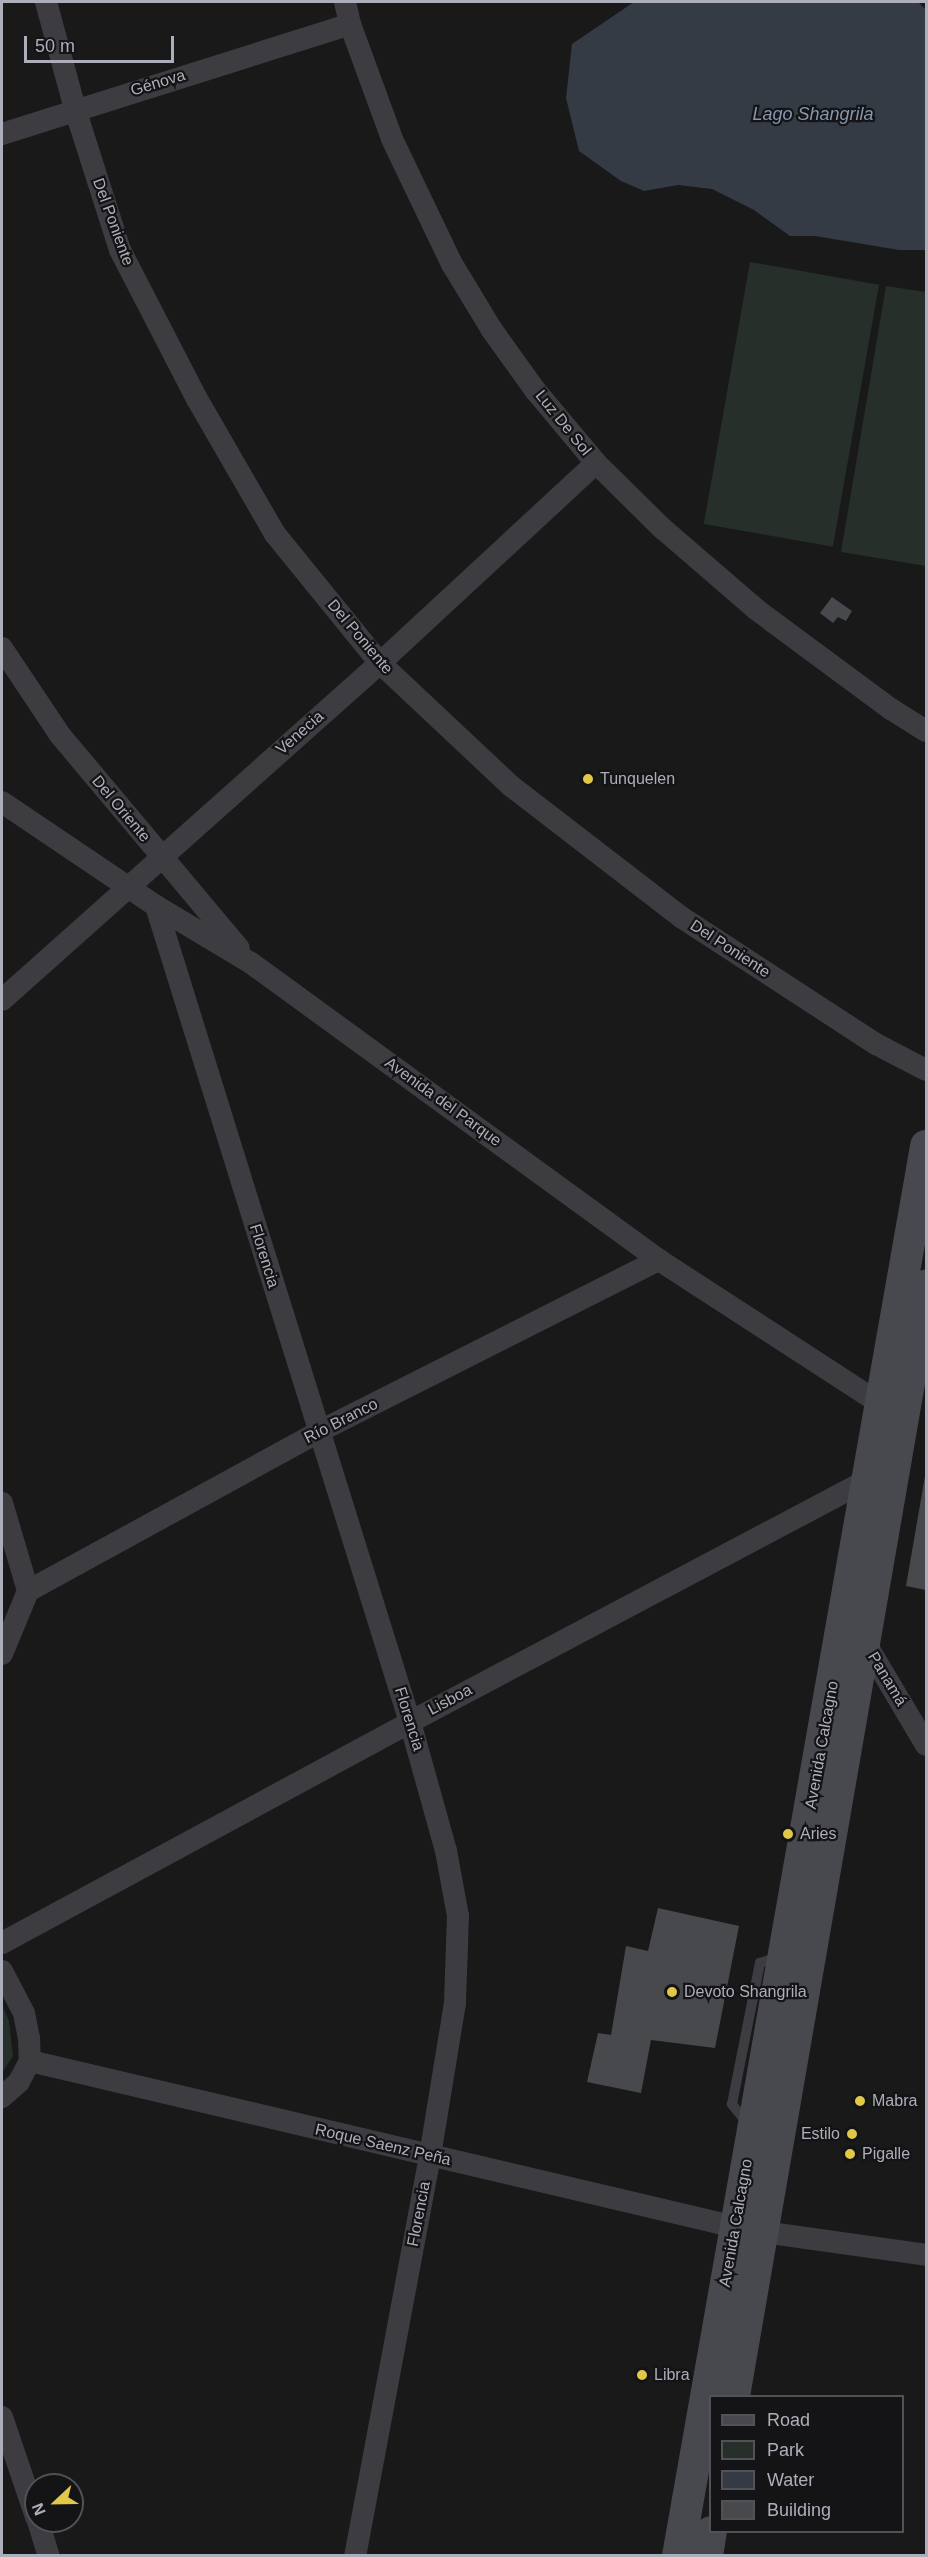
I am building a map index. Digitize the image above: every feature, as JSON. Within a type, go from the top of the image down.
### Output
[{"type":"street","name":"Del Poniente","points":[[46,2],[75,109],[120,250],[197,399],[275,534],[380,663],[511,786],[681,917],[876,1044],[927,1070]]},
{"type":"street","name":"Luz De Sol","points":[[345,2],[350,24],[392,139],[452,264],[504,347],[535,390],[596,463],[662,528],[757,610],[891,708],[927,731]]},
{"type":"street","name":"Génova","points":[[2,134],[75,109],[350,24]]},
{"type":"street","name":"Venecia","points":[[2,1000],[160,856],[380,663],[596,463]]},
{"type":"street","name":"Del Oriente","points":[[2,648],[60,735],[251,963]]},
{"type":"street","name":"Avenida del Parque","points":[[2,802],[156,906],[251,963],[659,1260],[904,1411]]},
{"type":"street","name":"Florencia","points":[[156,906],[410,1722],[446,1851],[458,1916],[455,2003],[430,2156],[355,2556]]},
{"type":"street","name":"Avenida Calcagno","points":[[713,2395],[749,2229],[798,1957],[870,1479],[904,1411],[927,1146]]},
{"type":"street","name":"Río Branco","points":[[28,1591],[318,1432],[659,1260]]},
{"type":"street","name":"Avenida Calcagno","points":[[734,2395],[749,2229],[753,2130],[798,1957],[866,1644],[927,1285]]},
{"type":"street","name":"Lisboa","points":[[2,1942],[410,1722],[870,1479]]},
{"type":"street","points":[[2,1503],[28,1591],[2,1654]]},
{"type":"street","name":"Panamá","points":[[866,1644],[927,1745]]},
{"type":"street","points":[[2,1971],[24,2013],[29,2038],[30,2061],[19,2082],[2,2097]]},
{"type":"street","name":"Roque Saenz Peña","points":[[30,2061],[749,2229],[927,2255]]},
{"type":"street","name":"Avenida Calcagno","points":[[678,2556],[709,2413]]},
{"type":"street","points":[[2,2417],[24,2482]]},
{"type":"street","points":[[42,2533],[50,2556]]},
{"type":"street","points":[[707,2556],[711,2533]]},
{"type":"green space","points":[[750,262],[879,285],[833,547],[704,524]]},
{"type":"green space","points":[[886,286],[926,292],[926,566],[841,552]]},
{"type":"green space","points":[[2,2005],[9,2021],[13,2056],[2,2073]]},
{"type":"water","name":"Lago Shangrila","points":[[634,2],[918,2],[926,10],[926,250],[899,250],[815,236],[790,236],[754,210],[712,189],[678,185],[644,191],[621,181],[579,151],[566,98],[572,44]]},
{"type":"building","points":[[832,597],[852,611],[846,621],[838,617],[833,623],[820,613]]},
{"type":"building","points":[[926,1476],[926,1590],[906,1586]]},
{"type":"building","name":"Devoto Shangrila","points":[[658,1908],[739,1926],[715,2048],[651,2040],[641,2093],[587,2082],[598,2033],[611,2035],[626,1946],[648,1951]]},
{"type":"place","name":"Tunquelen","points":[[588,779]]},
{"type":"place","name":"Aries","points":[[788,1834]]},
{"type":"place","name":"Devoto Shangrila","points":[[672,1992]]},
{"type":"place","name":"Mabra","points":[[860,2101]]},
{"type":"place","name":"Estilo","points":[[852,2134]]},
{"type":"place","name":"Pigalle","points":[[850,2154]]},
{"type":"place","name":"Libra","points":[[642,2375]]}]
